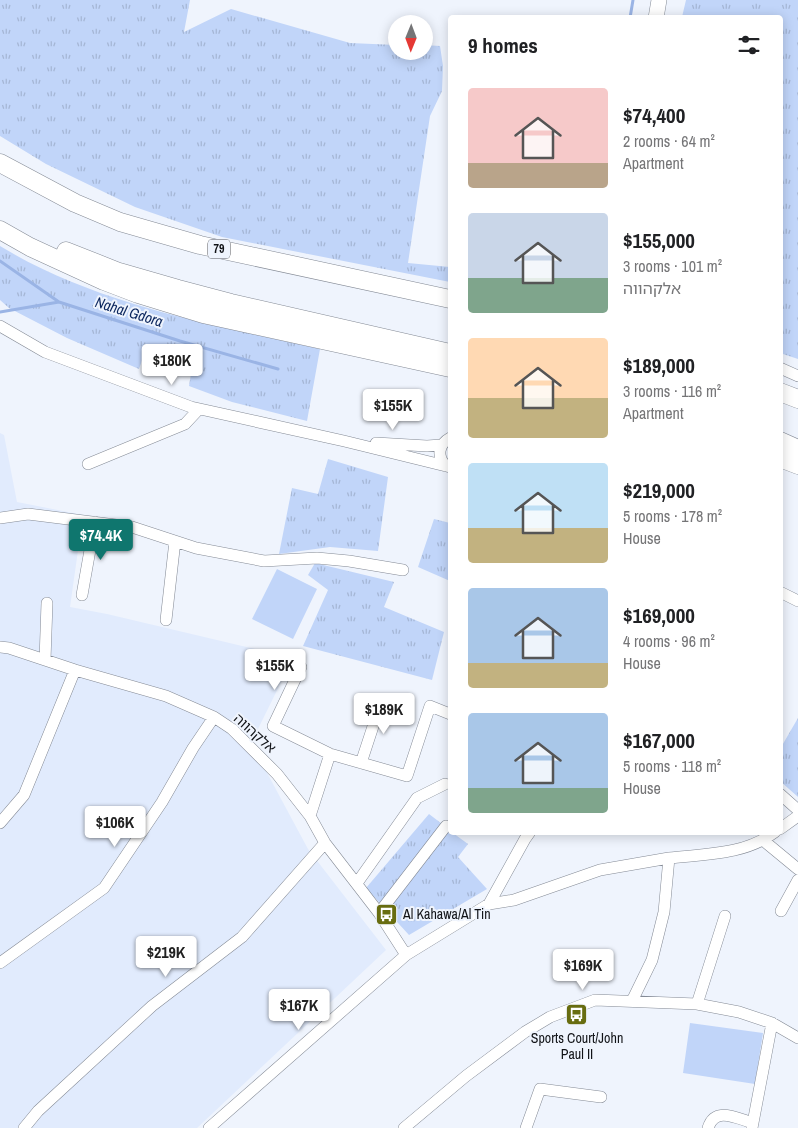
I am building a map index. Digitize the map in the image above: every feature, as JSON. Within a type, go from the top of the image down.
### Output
[{"type":"highway","name":"79","points":[[0,162],[67,198],[120,222],[200,245],[448,299]]},
{"type":"highway","points":[[0,220],[52,246],[128,274],[232,303],[448,353]]},
{"type":"highway","points":[[0,230],[30,247],[104,281],[138,294],[203,314],[448,368]]},
{"type":"highway","points":[[783,393],[798,399]]},
{"type":"highway","points":[[783,443],[798,450]]},
{"type":"highway","points":[[783,459],[798,465]]},
{"type":"main road","points":[[656,15],[658,0]]},
{"type":"street","points":[[0,326],[52,355],[199,409],[448,466]]},
{"type":"street","points":[[783,369],[798,376]]},
{"type":"street","points":[[88,464],[185,424],[199,409]]},
{"type":"street","points":[[344,441],[427,446],[446,442]]},
{"type":"street","points":[[446,442],[440,458],[448,466]]},
{"type":"street","points":[[0,518],[28,514],[132,527],[196,548],[264,561],[317,558],[403,570]]},
{"type":"street","points":[[82,594],[94,522]]},
{"type":"street","points":[[166,620],[175,541]]},
{"type":"street","points":[[783,594],[798,601]]},
{"type":"street","points":[[45,660],[47,603]]},
{"type":"street","name":"אלקהווה","points":[[0,647],[166,696],[214,717],[232,729],[277,774],[310,816],[325,843],[379,913],[406,955]]},
{"type":"street","points":[[301,667],[272,726],[330,754],[407,776],[430,706],[448,713]]},
{"type":"street","points":[[0,823],[24,795],[75,670]]},
{"type":"street","points":[[361,763],[382,699]]},
{"type":"street","points":[[0,963],[104,888],[162,802],[193,748],[214,717]]},
{"type":"street","points":[[310,816],[330,754]]},
{"type":"street","points":[[357,883],[417,798],[445,784]]},
{"type":"street","points":[[783,797],[798,810]]},
{"type":"street","points":[[783,827],[798,816]]},
{"type":"street","points":[[379,913],[446,826]]},
{"type":"street","points":[[489,904],[528,835]]},
{"type":"street","points":[[209,1128],[406,955],[489,904],[514,900],[600,870],[669,858],[743,849],[764,841],[771,835]]},
{"type":"street","points":[[764,841],[798,869]]},
{"type":"street","points":[[24,1128],[38,1111],[152,1006],[242,937],[325,843]]},
{"type":"street","points":[[632,1001],[652,960],[662,922],[669,858]]},
{"type":"street","points":[[781,911],[798,880]]},
{"type":"street","points":[[697,1004],[725,916]]},
{"type":"street","points":[[404,1128],[466,1076],[524,1032],[550,1017],[595,1000],[697,1004],[739,1012],[772,1023],[798,1038]]},
{"type":"street","points":[[708,1128],[712,1118],[717,1115],[725,1115],[752,1125],[772,1023]]},
{"type":"street","points":[[526,1128],[540,1089],[601,1097]]},
{"type":"shaded area","points":[[0,433],[4,435],[17,502],[83,515],[70,607],[293,658],[251,743],[308,849],[386,950],[197,1128],[0,1128]]},
{"type":"green space","points":[[0,0],[190,0],[184,32],[231,9],[350,43],[388,45],[388,60],[433,60],[433,46],[440,46],[443,66],[442,91],[430,116],[408,263],[448,267],[448,282],[222,237],[135,207],[46,164],[0,136]]},
{"type":"green space","points":[[686,0],[798,0],[798,359],[783,354],[783,15],[682,15]]},
{"type":"green space","points":[[0,246],[37,266],[115,298],[196,321],[320,349],[307,421],[232,402],[189,386],[194,355],[147,346],[139,369],[67,338],[9,308],[0,300]]},
{"type":"green space","points":[[328,459],[388,477],[378,551],[330,547],[279,554],[292,488],[318,494]]},
{"type":"green space","points":[[434,519],[448,522],[448,580],[418,567]]},
{"type":"green space","points":[[315,563],[394,582],[384,607],[444,632],[432,680],[303,646],[328,590],[308,575]]},
{"type":"green space","points":[[277,569],[317,589],[293,639],[252,619]]},
{"type":"green space","points":[[798,718],[798,797],[783,784],[783,744]]},
{"type":"green space","points":[[429,814],[448,828],[448,835],[456,835],[468,844],[458,857],[487,889],[409,935],[366,888]]},
{"type":"green space","points":[[690,1023],[763,1033],[755,1084],[683,1073]]},
{"type":"waterway","points":[[630,15],[633,0]]},
{"type":"waterway","points":[[0,261],[59,302]]},
{"type":"waterway","name":"Nahal Gdora","points":[[0,312],[59,302],[180,341],[278,369]]},
{"type":"place","name":"Al Kahawa/Al Tin","points":[[387,914]]},
{"type":"place","name":"Sports Court/John Paul II","points":[[577,1015]]}]
